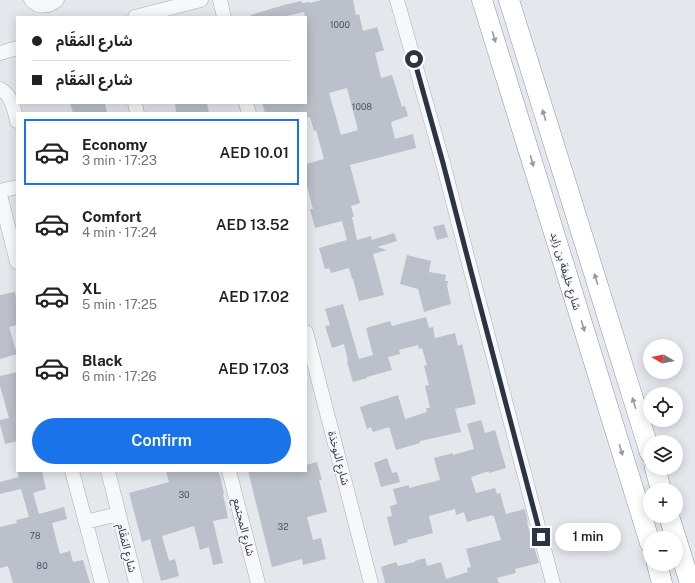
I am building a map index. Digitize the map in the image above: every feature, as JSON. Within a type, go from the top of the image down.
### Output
[{"type":"highway","name":"شارع خليفة بن زايد","points":[[482,0],[646,531]]},
{"type":"highway","points":[[509,0],[644,435]]},
{"type":"highway","points":[[672,523],[690,583]]},
{"type":"highway","points":[[658,571],[662,583]]},
{"type":"street","points":[[31,0],[38,5],[52,7]]},
{"type":"street","points":[[138,16],[186,2],[201,0]]},
{"type":"street","points":[[220,0],[224,16]]},
{"type":"street","points":[[397,0],[443,163],[553,583]]},
{"type":"street","points":[[0,53],[16,48]]},
{"type":"street","points":[[0,89],[7,93],[10,98],[16,117]]},
{"type":"street","points":[[0,191],[16,187]]},
{"type":"street","points":[[0,195],[16,258]]},
{"type":"street","name":"شارع النوخذة","points":[[307,336],[371,583]]},
{"type":"street","points":[[72,472],[102,583]]},
{"type":"street","name":"شارع المَقَام","points":[[108,472],[136,583]]},
{"type":"street","name":"شارع المجتمع","points":[[229,472],[258,583]]},
{"type":"street","name":"شارع المَقَام","points":[[86,522],[118,514]]},
{"type":"building","points":[[322,0],[353,0],[356,15],[359,14],[363,31],[377,27],[384,50],[375,53],[381,78],[392,75],[402,107],[405,106],[408,116],[391,122],[395,139],[413,134],[416,148],[350,165],[360,203],[351,206],[357,240],[371,236],[372,240],[394,233],[397,241],[377,247],[387,250],[373,254],[384,295],[359,301],[349,268],[331,273],[329,268],[325,269],[319,248],[347,240],[342,221],[315,228],[310,209],[313,209],[307,186],[307,164],[324,159],[316,130],[314,131],[310,117],[307,118],[307,112],[265,112],[262,104],[307,104],[307,16],[305,16],[304,12],[286,16],[251,15],[301,1],[302,3]],"holes":[[[347,88],[358,130],[341,135],[329,93]]]},
{"type":"building","points":[[70,104],[105,104],[107,112],[73,112]]},
{"type":"building","points":[[175,104],[207,104],[209,112],[176,112]]},
{"type":"building","points":[[444,224],[448,237],[437,240],[433,227]]},
{"type":"building","points":[[407,255],[431,261],[429,272],[446,275],[445,281],[448,281],[447,286],[451,304],[424,312],[418,289],[400,284]]},
{"type":"building","points":[[15,292],[16,325],[9,327],[16,354],[0,359],[0,295]]},
{"type":"building","points":[[343,304],[359,359],[373,355],[366,328],[390,321],[392,326],[426,317],[429,328],[433,327],[435,338],[455,333],[458,346],[462,344],[476,404],[455,409],[461,432],[420,441],[420,443],[396,450],[389,427],[373,432],[371,427],[367,429],[360,407],[398,395],[405,419],[427,412],[426,408],[430,408],[425,386],[429,385],[424,366],[427,365],[422,348],[419,349],[418,345],[399,350],[400,354],[388,357],[392,370],[353,382],[347,362],[344,344],[332,348],[325,326],[330,325],[325,309]]},
{"type":"building","points":[[16,372],[16,441],[5,444],[0,420],[9,418],[0,386],[0,376]]},
{"type":"building","points":[[481,420],[485,433],[495,430],[506,468],[489,473],[489,471],[471,477],[476,493],[495,488],[497,494],[500,493],[506,514],[525,509],[527,523],[539,563],[515,569],[516,573],[497,578],[499,583],[385,583],[381,567],[396,562],[398,566],[425,558],[427,566],[441,562],[446,579],[468,572],[467,568],[471,567],[466,549],[501,540],[494,516],[492,515],[467,522],[464,512],[456,515],[455,509],[429,516],[433,533],[407,540],[408,542],[394,546],[387,517],[392,516],[390,506],[397,504],[393,489],[409,485],[409,488],[440,480],[434,458],[453,453],[453,455],[474,449],[467,424]]},
{"type":"building","points":[[387,458],[392,473],[397,472],[400,482],[381,487],[374,463]]},
{"type":"building","points":[[317,462],[322,480],[319,480],[327,512],[307,517],[313,540],[321,538],[326,559],[303,565],[302,559],[272,567],[248,472],[307,472],[307,465]]},
{"type":"building","points":[[17,472],[42,472],[46,489],[33,493],[39,514],[64,507],[67,519],[52,523],[60,554],[70,551],[73,562],[83,560],[90,583],[13,583],[8,566],[0,568],[0,527],[17,523],[16,520],[29,517],[21,489],[0,494],[0,482],[19,477]]},
{"type":"building","points":[[166,472],[218,472],[228,518],[213,521],[223,563],[213,565],[209,547],[200,550],[194,526],[162,536],[169,561],[175,559],[179,576],[161,581],[150,539],[142,542],[129,493],[169,482]]},
{"type":"route","points":[[414,59],[443,163],[541,537]]}]
